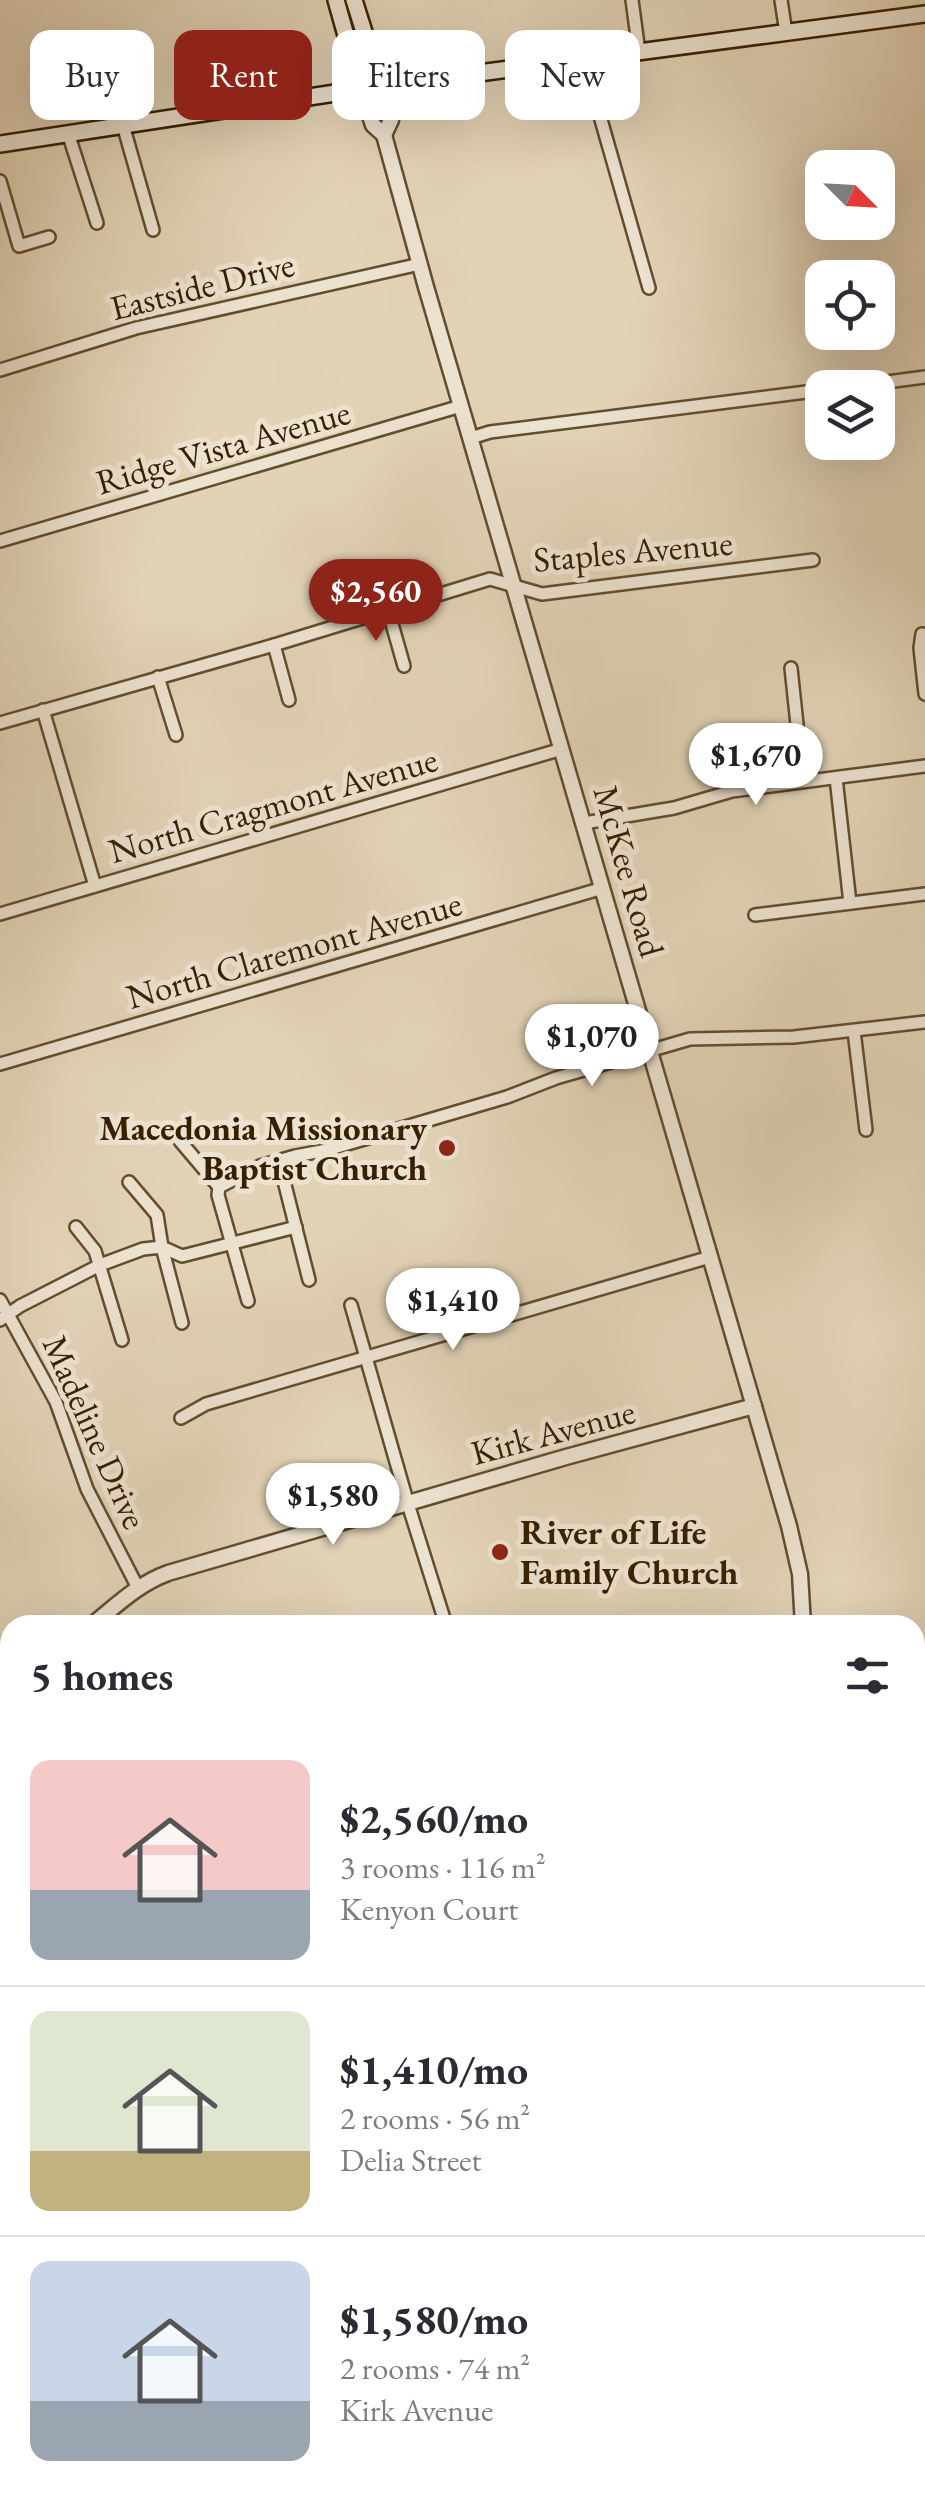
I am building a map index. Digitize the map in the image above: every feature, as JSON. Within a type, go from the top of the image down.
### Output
[{"type":"main road","name":"McKee Road","points":[[336,0],[344,30]]},
{"type":"main road","name":"McKee Road","points":[[354,0],[363,30]]},
{"type":"main road","points":[[640,52],[925,14]]},
{"type":"main road","points":[[0,144],[332,93]]},
{"type":"street","points":[[632,0],[636,30]]},
{"type":"street","points":[[781,0],[786,33]]},
{"type":"street","name":"McKee Road","points":[[372,120],[384,136],[790,1526],[800,1574],[802,1615]]},
{"type":"street","name":"McKee Road","points":[[384,136],[391,120]]},
{"type":"street","points":[[601,120],[650,288]]},
{"type":"street","points":[[124,125],[153,230]]},
{"type":"street","points":[[68,133],[97,222]]},
{"type":"street","points":[[0,181],[19,246],[49,236]]},
{"type":"street","name":"Eastside Drive","points":[[0,370],[136,328],[420,264]]},
{"type":"street","points":[[895,381],[925,377]]},
{"type":"street","points":[[471,438],[490,432],[805,392]]},
{"type":"street","name":"Ridge Vista Avenue","points":[[0,541],[462,406]]},
{"type":"street","name":"Staples Avenue","points":[[0,724],[490,579],[542,594],[813,560]]},
{"type":"street","points":[[388,610],[404,666]]},
{"type":"street","points":[[922,634],[925,694]]},
{"type":"street","points":[[274,644],[290,700]]},
{"type":"street","points":[[791,668],[803,781]]},
{"type":"street","points":[[158,677],[176,734]]},
{"type":"street","points":[[43,710],[95,886]]},
{"type":"street","name":"North Cragmont Avenue","points":[[0,914],[562,749]]},
{"type":"street","points":[[584,824],[674,808],[732,791],[925,766]]},
{"type":"street","points":[[836,778],[850,902]]},
{"type":"street","name":"North Claremont Avenue","points":[[0,1064],[603,888]]},
{"type":"street","points":[[755,916],[925,894]]},
{"type":"street","points":[[248,1301],[218,1195],[220,1187],[260,1166],[507,1097],[556,1078],[690,1039],[794,1037],[925,1022]]},
{"type":"street","points":[[854,1031],[866,1130]]},
{"type":"street","points":[[180,1141],[220,1187]]},
{"type":"street","points":[[129,1182],[157,1215],[182,1323]]},
{"type":"street","points":[[285,1185],[308,1280]]},
{"type":"street","points":[[76,1227],[95,1251],[122,1340]]},
{"type":"street","points":[[4,1317],[100,1265],[143,1249],[162,1247],[182,1256],[296,1227]]},
{"type":"street","points":[[181,1418],[206,1404],[710,1256]]},
{"type":"street","name":"Madeline Drive","points":[[0,1300],[4,1317],[20,1334],[56,1402],[87,1489],[138,1588]]},
{"type":"street","points":[[351,1304],[443,1615]]},
{"type":"street","name":"Kirk Avenue","points":[[104,1615],[149,1580],[168,1573],[754,1406]]},
{"type":"place","name":"Macedonia Missionary Baptist Church","points":[[447,1148]]},
{"type":"place","name":"River of Life Family Church","points":[[500,1552]]}]
